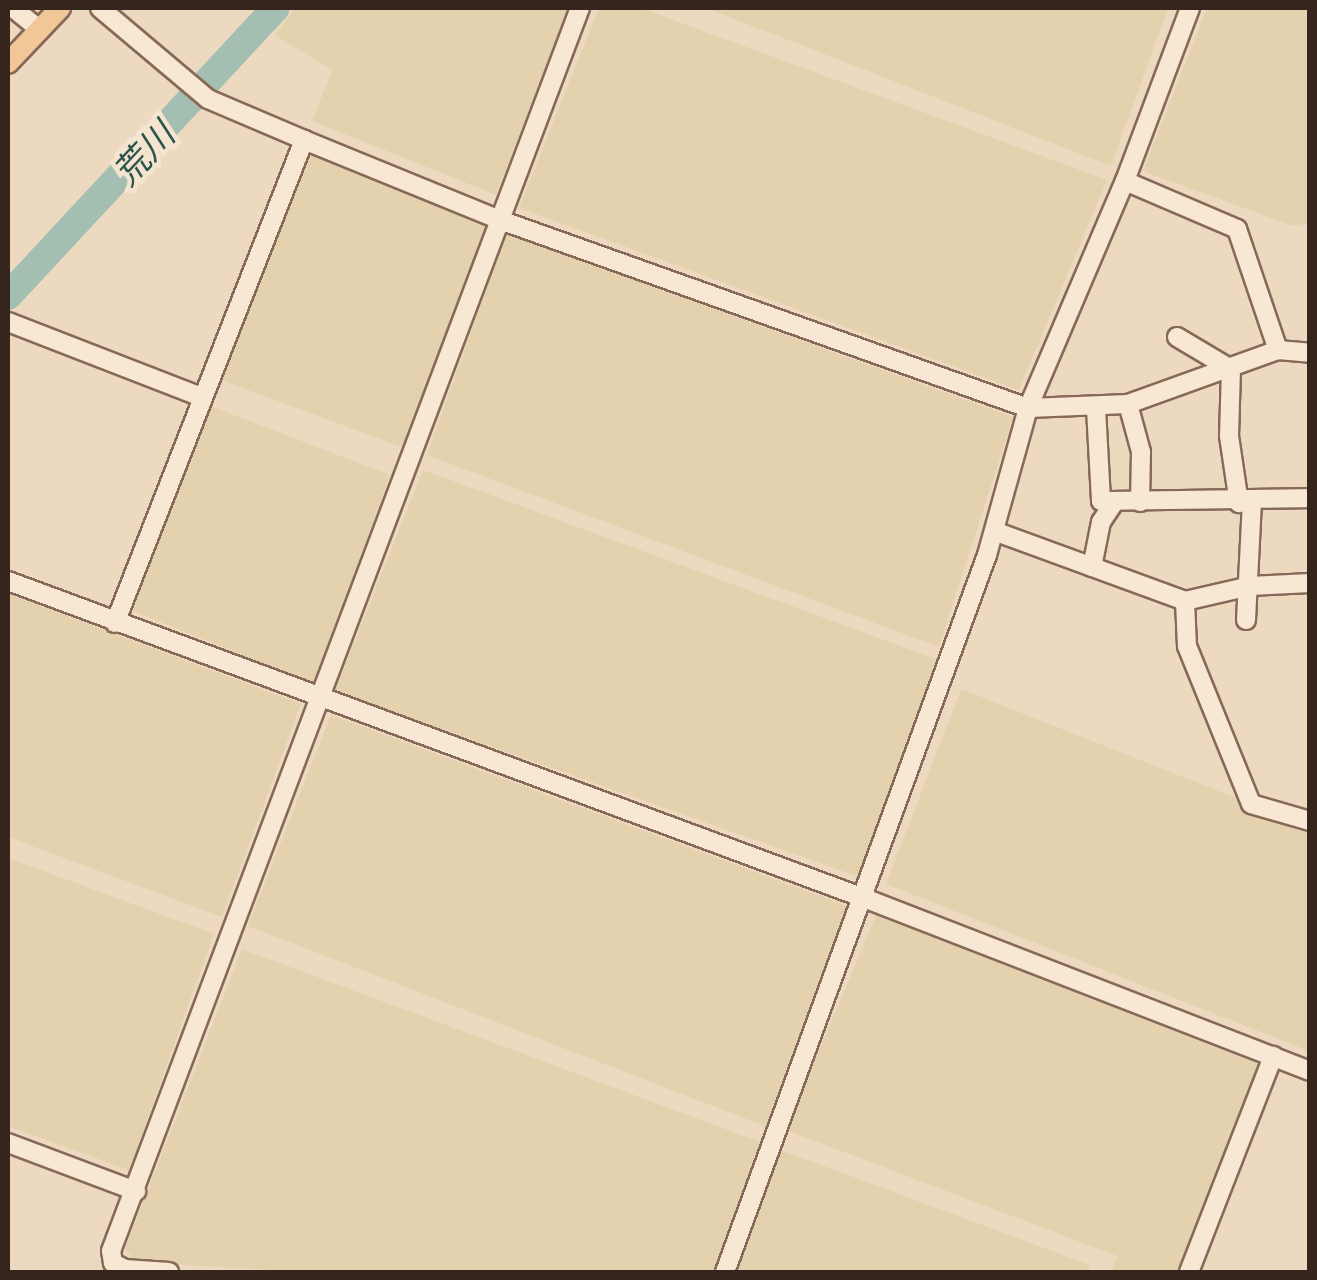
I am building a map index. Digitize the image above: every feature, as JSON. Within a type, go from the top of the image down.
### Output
[{"type":"main road","points":[[8,63],[60,8]]},
{"type":"street","points":[[13,8],[40,30]]},
{"type":"street","points":[[100,8],[202,94],[304,140],[500,220],[1028,408],[1128,404],[1278,350],[1310,353]]},
{"type":"street","points":[[169,1272],[114,1264],[111,1251],[580,8]]},
{"type":"street","points":[[725,1272],[864,898],[994,531],[1028,408],[1126,181],[1190,8]]},
{"type":"street","points":[[115,623],[199,396],[304,140]]},
{"type":"street","points":[[1126,181],[1237,229],[1278,350]]},
{"type":"street","points":[[8,322],[199,396]]},
{"type":"street","points":[[1176,337],[1231,369]]},
{"type":"street","points":[[1231,369],[1229,436],[1245,503],[1250,586],[1246,620]]},
{"type":"street","points":[[1128,404],[1140,452],[1140,502]]},
{"type":"street","points":[[1096,408],[1101,501],[1245,503],[1310,498]]},
{"type":"street","points":[[1092,567],[1101,522],[1114,501]]},
{"type":"street","points":[[994,531],[1184,601],[1250,586],[1310,582]]},
{"type":"street","points":[[8,581],[864,898],[1310,1071]]},
{"type":"street","points":[[1184,601],[1187,646],[1251,804],[1310,821]]},
{"type":"street","points":[[1189,1272],[1273,1056]]},
{"type":"street","points":[[8,1144],[136,1191]]},
{"type":"shaded area","points":[[295,8],[568,8],[496,195],[312,121],[332,70],[275,35]]},
{"type":"shaded area","points":[[599,8],[641,8],[1107,180],[1019,390],[519,208]]},
{"type":"shaded area","points":[[706,8],[1168,8],[1111,166]]},
{"type":"shaded area","points":[[1207,8],[1309,8],[1309,223],[1293,226],[1143,171]]},
{"type":"shaded area","points":[[308,151],[487,223],[404,448],[221,380]]},
{"type":"shaded area","points":[[506,234],[1013,417],[939,647],[427,455]]},
{"type":"shaded area","points":[[208,405],[390,475],[314,684],[133,611]]},
{"type":"shaded area","points":[[423,470],[936,659],[859,877],[335,691]]},
{"type":"shaded area","points":[[8,594],[301,704],[222,917],[8,837]]},
{"type":"shaded area","points":[[961,689],[1309,827],[1309,1051],[886,884]]},
{"type":"shaded area","points":[[331,715],[847,906],[767,1127],[248,926]]},
{"type":"shaded area","points":[[8,858],[214,934],[129,1170],[8,1126]]},
{"type":"shaded area","points":[[876,915],[1266,1067],[1184,1272],[1111,1272],[1117,1256],[786,1130]]},
{"type":"shaded area","points":[[242,949],[760,1142],[715,1272],[303,1272],[137,1262],[125,1249]]},
{"type":"shaded area","points":[[778,1149],[1090,1265],[1087,1272],[735,1272]]},
{"type":"waterway","name":"荒川","points":[[8,296],[276,8]]}]
